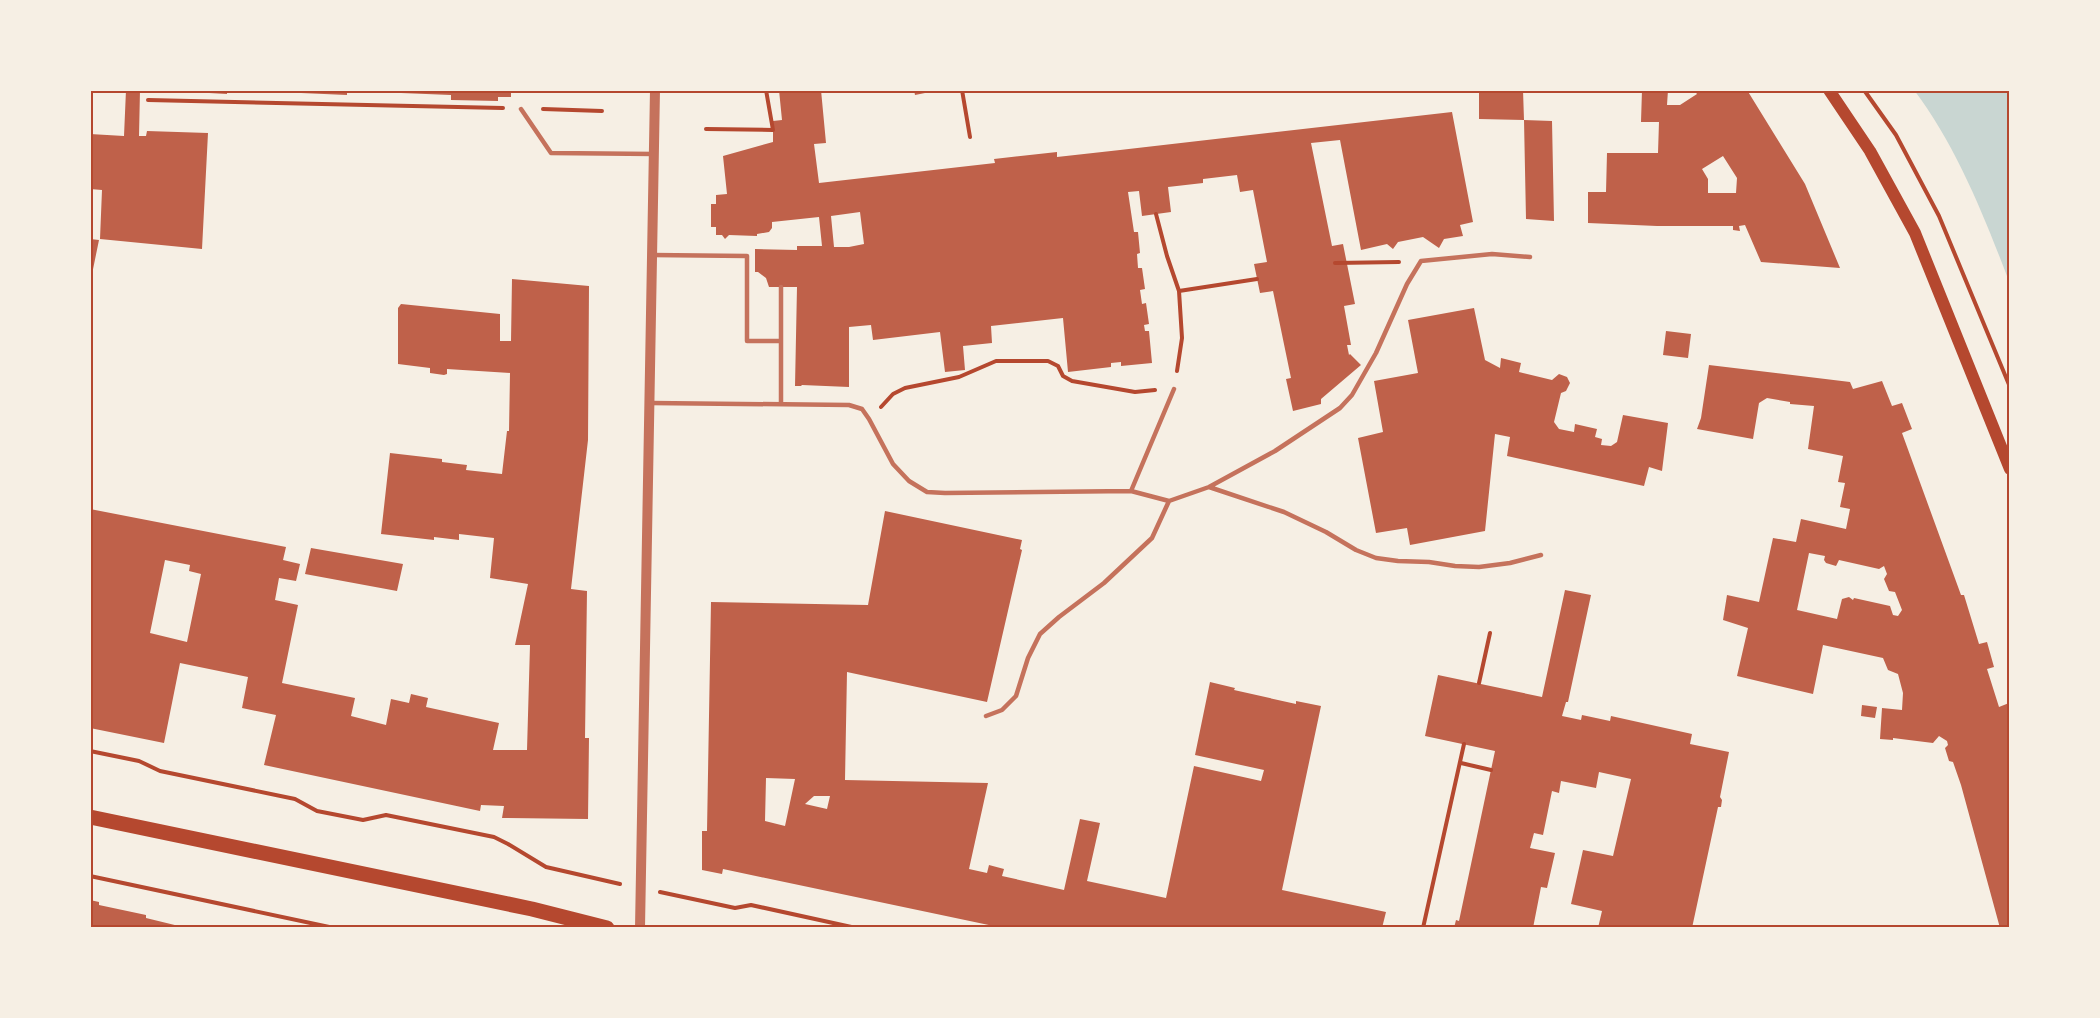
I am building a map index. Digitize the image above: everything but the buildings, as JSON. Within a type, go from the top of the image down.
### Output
[{"type":"main road","points":[[1829,90],[1870,151],[1915,232],[2010,469]]},
{"type":"main road","points":[[90,817],[532,909],[607,928]]},
{"type":"street","points":[[640,928],[655,90]]},
{"type":"lane","points":[[521,109],[551,153],[654,154]]},
{"type":"lane","points":[[649,403],[849,405],[862,409],[893,464],[909,481],[927,492],[945,494],[1131,492],[1169,501],[1209,487],[1275,451],[1340,408],[1352,395],[1376,353],[1407,284],[1421,261],[1492,254],[1530,257]]},
{"type":"lane","points":[[652,255],[754,255]]},
{"type":"lane","points":[[747,256],[747,341],[781,341]]},
{"type":"lane","points":[[781,287],[781,404]]},
{"type":"lane","points":[[1131,492],[1174,389]]},
{"type":"lane","points":[[1209,487],[1284,512],[1376,558],[1479,567],[1541,555]]},
{"type":"lane","points":[[986,716],[1002,710],[1016,696],[1028,658],[1040,634],[1104,583],[1152,538],[1169,501]]},
{"type":"path","points":[[706,129],[773,130],[766,90]]},
{"type":"path","points":[[962,90],[970,137]]},
{"type":"path","points":[[1864,90],[1896,135],[1939,216],[2010,387]]},
{"type":"path","points":[[148,100],[602,111]]},
{"type":"path","points":[[869,418],[894,394],[905,388],[959,377],[996,361],[1048,361],[1058,366],[1063,376],[1072,381],[1135,392],[1174,389],[1182,338],[1179,291],[1156,214]]},
{"type":"path","points":[[1335,263],[1421,261]]},
{"type":"path","points":[[1179,291],[1257,279]]},
{"type":"path","points":[[1479,683],[1490,633]]},
{"type":"path","points":[[1423,928],[1464,744]]},
{"type":"path","points":[[90,751],[139,761],[160,771],[295,799],[317,811],[363,820],[386,815],[494,837],[546,867],[580,876]]},
{"type":"path","points":[[1461,763],[1491,770]]},
{"type":"path","points":[[90,876],[334,928]]},
{"type":"path","points":[[718,904],[735,908],[751,905],[856,928]]},
{"type":"shaded area","points":[[1914,90],[2010,90],[2010,284],[1957,159]]}]
